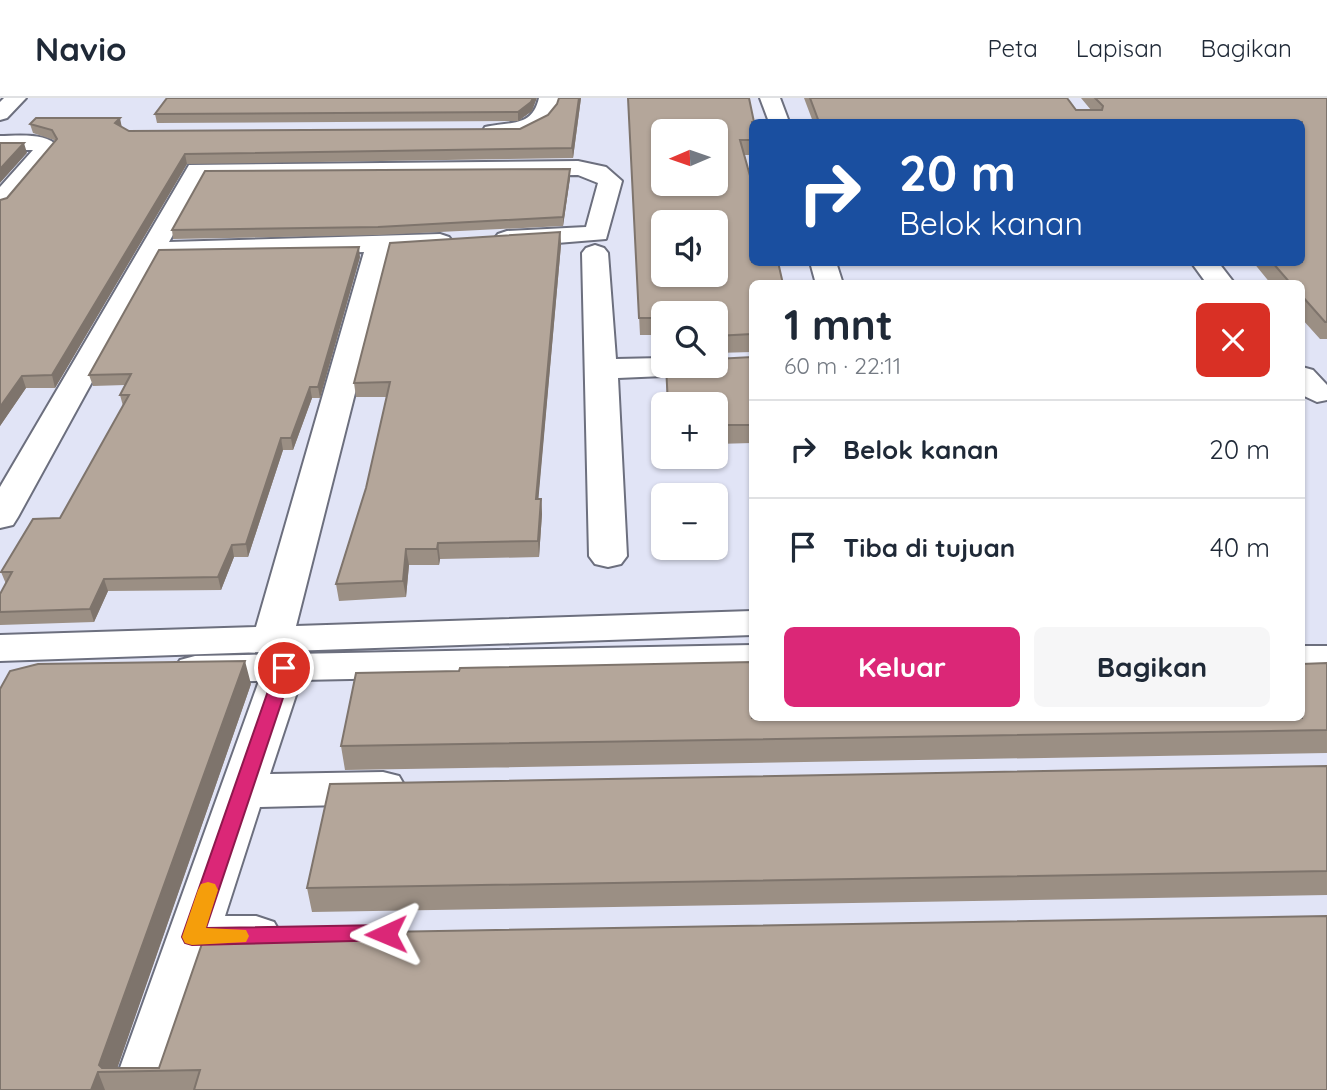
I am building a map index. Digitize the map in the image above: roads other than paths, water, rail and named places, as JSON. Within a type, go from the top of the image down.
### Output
[{"type":"street","points":[[0,114],[16,98]]},
{"type":"street","points":[[471,132],[533,127],[544,116],[549,98]]},
{"type":"street","points":[[770,98],[778,119]]},
{"type":"street","points":[[0,143],[34,143],[47,148],[0,202]]},
{"type":"street","points":[[0,517],[201,160],[578,168],[598,172],[610,181],[597,234],[488,240]]},
{"type":"street","points":[[152,250],[379,246],[461,241]]},
{"type":"street","points":[[140,1090],[242,791],[379,246]]},
{"type":"street","points":[[595,253],[608,556]]},
{"type":"street","points":[[1207,266],[1219,280]]},
{"type":"street","points":[[602,369],[651,367]]},
{"type":"street","points":[[0,682],[46,672],[279,652],[749,623]]},
{"type":"street","points":[[0,648],[749,658]]},
{"type":"street","points":[[242,791],[423,788]]},
{"type":"street","points":[[192,937],[303,935]]}]
